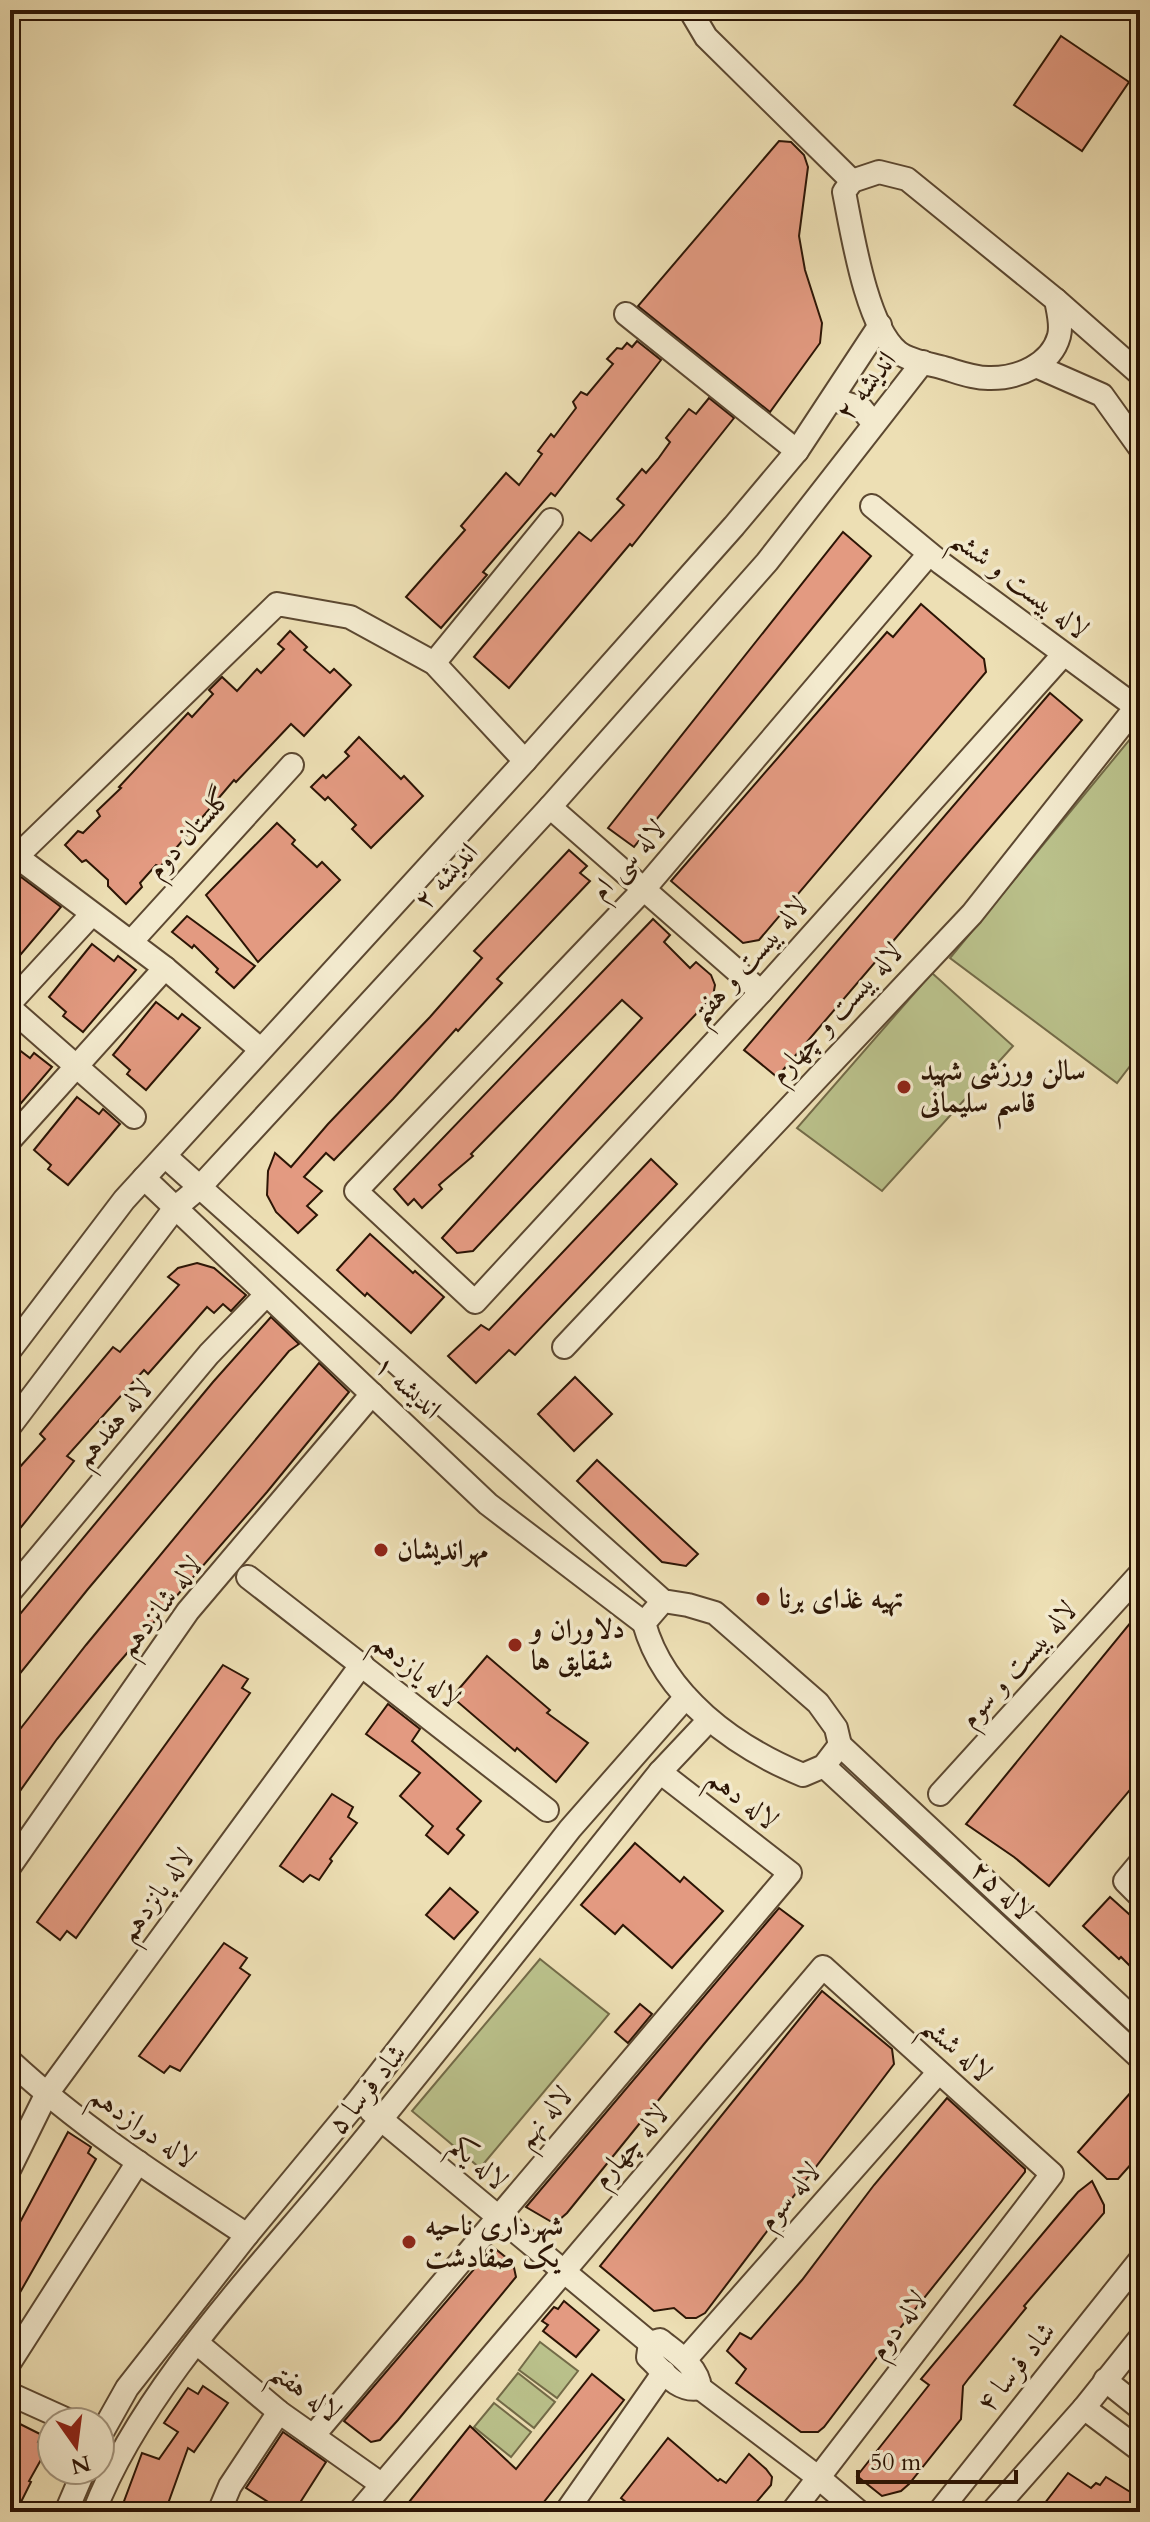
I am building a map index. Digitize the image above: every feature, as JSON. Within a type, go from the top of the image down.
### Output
[{"type":"street","points":[[690,10],[706,37],[852,181]]},
{"type":"street","points":[[1056,300],[1059,337],[1049,354],[1036,366],[1018,375],[989,379],[923,362],[898,352],[870,304],[844,192],[852,181],[879,172],[907,179],[1056,300],[1140,374]]},
{"type":"street","points":[[626,314],[797,451]]},
{"type":"street","name":"اندیشه ۲","points":[[10,1350],[124,1200],[525,761],[797,451],[880,325]]},
{"type":"street","name":"اندیشه ۲","points":[[10,1426],[175,1208],[199,1188],[550,807],[767,562],[923,362]]},
{"type":"street","points":[[1036,366],[1102,395],[1140,448]]},
{"type":"street","points":[[832,399],[861,408],[874,424]]},
{"type":"street","name":"لاله بیست و ششم","points":[[872,506],[929,554],[1136,707]]},
{"type":"street","points":[[434,663],[551,520]]},
{"type":"street","name":"لاله سی ام","points":[[475,1302],[356,1191],[644,889],[929,554]]},
{"type":"street","points":[[260,1049],[165,968],[13,859],[277,604],[350,617],[434,663],[525,761]]},
{"type":"street","name":"لاله بیست و هفتم","points":[[475,1302],[761,992],[1063,655]]},
{"type":"street","name":"لاله بیست و چهارم","points":[[564,1347],[972,914],[1136,707]]},
{"type":"street","name":"گلستان دوم","points":[[131,942],[292,765]]},
{"type":"street","points":[[550,807],[761,992]]},
{"type":"street","points":[[92,914],[10,1006],[134,1117]]},
{"type":"street","points":[[10,1140],[165,968]]},
{"type":"street","name":"اندیشه ۱","points":[[165,1156],[663,1601],[715,1613],[818,1703],[836,1728],[840,1745]]},
{"type":"street","name":"اندیشه ۱","points":[[144,1178],[488,1504],[644,1623]]},
{"type":"street","name":"لاله هفدهم","points":[[10,1592],[209,1354],[266,1295]]},
{"type":"street","name":"لاله شانزدهم","points":[[10,1866],[188,1611],[372,1394]]},
{"type":"street","name":"لاله بیست و سوم","points":[[940,1794],[1140,1574]]},
{"type":"street","name":"لاله یازدهم","points":[[248,1577],[547,1810]]},
{"type":"street","points":[[663,1601],[644,1623],[651,1647],[663,1670],[709,1720],[770,1762],[803,1775],[824,1766],[840,1745]]},
{"type":"street","name":"لاله پانزدهم","points":[[10,2168],[46,2095],[362,1664]]},
{"type":"street","name":"شاد فرسا ۵","points":[[116,2407],[127,2388],[247,2235],[358,2101],[570,1829],[686,1697]]},
{"type":"street","name":"شاد فرسا ۵","points":[[94,2512],[136,2428],[197,2343],[382,2119],[660,1772],[709,1720]]},
{"type":"street","name":"لاله ۲۵","points":[[840,1745],[1140,2025]]},
{"type":"street","name":"لاله ۲۵","points":[[824,1766],[1140,2058]]},
{"type":"street","name":"لاله دهم","points":[[660,1772],[790,1873]]},
{"type":"street","points":[[883,1821],[887,1805],[902,1801]]},
{"type":"street","points":[[1133,1889],[1140,1863]]},
{"type":"street","name":"لاله نهم","points":[[313,2436],[790,1873]]},
{"type":"street","name":"لاله ششم","points":[[823,1967],[1052,2174]]},
{"type":"street","name":"لاله چهارم","points":[[359,2512],[823,1967]]},
{"type":"street","name":"لاله دوازدهم","points":[[10,2061],[46,2095],[247,2235]]},
{"type":"street","name":"لاله سوم","points":[[685,2360],[938,2073]]},
{"type":"street","name":"لاله یکم","points":[[358,2101],[650,2343]]},
{"type":"street","points":[[10,2362],[138,2162]]},
{"type":"street","name":"لاله دوم","points":[[792,2512],[1052,2174]]},
{"type":"street","name":"شاد فرسا ۴","points":[[939,2512],[1140,2260]]},
{"type":"street","points":[[992,2512],[1084,2408],[1140,2338]]},
{"type":"street","points":[[700,2388],[690,2390],[679,2386],[648,2357],[650,2343],[660,2340],[685,2360],[699,2377],[700,2388],[859,2512]]},
{"type":"street","name":"لاله هفتم","points":[[197,2343],[279,2412],[381,2484]]},
{"type":"street","points":[[566,2512],[664,2372]]},
{"type":"street","points":[[1105,2380],[1140,2408]]},
{"type":"street","points":[[10,2394],[37,2406]]},
{"type":"street","points":[[1084,2408],[1140,2450]]},
{"type":"street","points":[[219,2512],[230,2486],[279,2412]]},
{"type":"street","points":[[66,2512],[77,2486]]},
{"type":"green space","points":[[1140,727],[1140,1053],[1117,1083],[950,958]]},
{"type":"green space","name":"سالن ورزشی شهید قاسم سلیمانی","points":[[932,973],[1013,1046],[882,1191],[797,1128]]},
{"type":"green space","points":[[540,1959],[609,2014],[480,2168],[412,2111]]},
{"type":"green space","points":[[540,2342],[578,2371],[557,2398],[519,2370]]},
{"type":"green space","points":[[518,2373],[555,2402],[534,2428],[497,2399]]},
{"type":"green space","points":[[494,2403],[531,2432],[511,2457],[474,2427]]},
{"type":"building","points":[[1061,36],[1129,82],[1082,151],[1014,105]]},
{"type":"building","points":[[779,141],[791,142],[804,155],[808,167],[799,236],[805,270],[822,323],[820,343],[770,412],[638,306]]},
{"type":"building","points":[[637,341],[661,360],[555,496],[551,493],[483,572],[487,575],[441,628],[406,597],[465,530],[461,526],[506,473],[519,485],[542,454],[538,451],[551,434],[554,437],[576,408],[573,402],[581,392],[587,395],[613,364],[607,359],[617,348],[622,349],[627,343],[632,347]]},
{"type":"building","points":[[709,398],[734,418],[632,546],[630,544],[509,688],[474,657],[579,532],[591,541],[624,505],[617,499],[642,469],[646,473],[658,459],[670,442],[666,438],[689,409],[696,414]]},
{"type":"building","points":[[843,532],[871,556],[634,847],[608,828]]},
{"type":"building","points":[[921,604],[984,659],[986,672],[759,940],[743,943],[671,881],[887,632],[893,637]]},
{"type":"building","points":[[290,631],[307,647],[304,650],[330,673],[334,669],[351,685],[304,736],[291,724],[236,782],[234,780],[160,867],[156,865],[126,904],[108,886],[108,880],[86,860],[82,862],[65,845],[78,831],[83,833],[100,816],[97,811],[188,713],[192,717],[213,694],[209,690],[222,677],[237,691],[257,669],[261,673],[284,649],[278,644]]},
{"type":"building","points":[[1050,693],[1082,720],[777,1077],[744,1050]]},
{"type":"building","points":[[359,737],[401,779],[404,776],[423,796],[371,848],[352,829],[356,825],[328,797],[325,800],[311,787],[323,775],[326,778],[349,756],[345,752]]},
{"type":"building","points":[[277,823],[295,840],[292,844],[317,867],[322,862],[340,880],[258,962],[206,895]]},
{"type":"building","points":[[569,850],[587,866],[580,873],[590,881],[497,979],[502,983],[393,1099],[334,1160],[326,1153],[304,1177],[322,1191],[307,1206],[317,1215],[298,1233],[276,1212],[267,1195],[268,1171],[275,1153],[291,1167],[482,958],[474,951]]},
{"type":"building","points":[[21,877],[61,907],[10,967],[10,891]]},
{"type":"building","points":[[187,916],[255,966],[234,988],[194,945],[192,948],[172,932]]},
{"type":"building","points":[[653,919],[670,935],[664,942],[690,968],[696,962],[711,975],[715,985],[713,996],[473,1251],[457,1253],[442,1238],[642,1018],[622,1000],[471,1154],[473,1156],[439,1185],[442,1189],[422,1208],[414,1199],[408,1205],[394,1189]]},
{"type":"building","points":[[92,944],[114,961],[118,956],[136,970],[83,1032],[63,1016],[66,1012],[49,997]]},
{"type":"building","points":[[156,1002],[178,1019],[182,1014],[200,1028],[146,1090],[127,1074],[130,1070],[113,1055]]},
{"type":"building","points":[[10,1043],[30,1058],[34,1053],[52,1067],[10,1116]]},
{"type":"building","points":[[77,1097],[99,1114],[103,1109],[120,1124],[68,1185],[48,1169],[51,1165],[34,1150]]},
{"type":"building","points":[[651,1159],[677,1184],[515,1355],[509,1350],[476,1383],[448,1356],[481,1325],[489,1330]]},
{"type":"building","points":[[370,1234],[444,1297],[411,1333],[337,1270]]},
{"type":"building","points":[[197,1263],[214,1268],[246,1295],[231,1311],[223,1304],[214,1313],[207,1307],[148,1374],[144,1370],[67,1456],[74,1461],[10,1541],[10,1478],[45,1439],[40,1434],[113,1347],[120,1352],[179,1285],[168,1277],[178,1268]]},
{"type":"building","points":[[271,1317],[299,1344],[289,1351],[10,1686],[10,1626]]},
{"type":"building","points":[[319,1363],[349,1392],[115,1667],[57,1739],[10,1805],[10,1742]]},
{"type":"building","points":[[575,1377],[612,1414],[574,1451],[538,1414]]},
{"type":"building","points":[[597,1460],[698,1554],[686,1566],[662,1562],[577,1481]]},
{"type":"building","points":[[1140,1611],[1140,1778],[1049,1886],[966,1824]]},
{"type":"building","points":[[487,1656],[550,1710],[547,1713],[588,1743],[556,1782],[452,1697]]},
{"type":"building","points":[[223,1665],[248,1679],[242,1688],[250,1693],[76,1938],[67,1931],[60,1940],[37,1922]]},
{"type":"building","points":[[388,1704],[420,1729],[412,1741],[481,1801],[457,1829],[464,1835],[448,1854],[426,1835],[433,1826],[400,1796],[420,1773],[366,1734]]},
{"type":"building","points":[[332,1794],[353,1807],[348,1817],[357,1823],[330,1859],[332,1861],[319,1880],[310,1875],[303,1882],[280,1866]]},
{"type":"building","points":[[635,1843],[680,1882],[684,1877],[723,1911],[672,1968],[623,1925],[615,1934],[581,1905]]},
{"type":"building","points":[[450,1888],[478,1912],[454,1939],[426,1915]]},
{"type":"building","points":[[1110,1897],[1140,1924],[1140,1976],[1083,1926]]},
{"type":"building","points":[[779,1908],[803,1926],[567,2213],[559,2220],[550,2221],[526,2207]]},
{"type":"building","points":[[224,1943],[247,1958],[240,1968],[250,1975],[180,2071],[170,2066],[164,2073],[139,2056]]},
{"type":"building","points":[[822,1991],[892,2049],[894,2064],[705,2313],[696,2318],[686,2318],[674,2308],[654,2311],[600,2266]]},
{"type":"building","points":[[640,2004],[652,2014],[628,2043],[615,2032]]},
{"type":"building","points":[[1140,2082],[1140,2154],[1118,2179],[1107,2179],[1078,2152]]},
{"type":"building","points":[[947,2098],[1025,2172],[824,2427],[818,2432],[801,2432],[736,2383],[746,2369],[727,2351],[740,2333],[751,2339]]},
{"type":"building","points":[[68,2132],[91,2147],[88,2153],[96,2159],[10,2310],[10,2241]]},
{"type":"building","points":[[1092,2181],[1104,2205],[1104,2213],[1024,2306],[1026,2308],[963,2386],[961,2419],[909,2484],[901,2491],[882,2496],[857,2476],[929,2385],[921,2379],[1078,2192]]},
{"type":"building","points":[[493,2247],[513,2263],[516,2277],[398,2420],[380,2440],[371,2442],[344,2421]]},
{"type":"building","points":[[564,2301],[599,2330],[576,2357],[543,2331],[548,2325],[542,2321]]},
{"type":"building","points":[[592,2374],[624,2400],[536,2512],[401,2512],[470,2426],[516,2469]]},
{"type":"building","points":[[203,2386],[228,2403],[194,2452],[188,2448],[165,2512],[120,2512],[142,2453],[159,2459],[178,2432],[164,2423],[188,2388],[198,2394]]},
{"type":"building","points":[[10,2419],[36,2432],[36,2469],[16,2512],[10,2512]]},
{"type":"building","points":[[283,2432],[326,2462],[294,2512],[284,2512],[246,2488]]},
{"type":"building","points":[[668,2438],[718,2481],[720,2479],[726,2483],[749,2454],[772,2477],[771,2485],[748,2512],[638,2512],[621,2498]]},
{"type":"building","points":[[1068,2473],[1091,2488],[1096,2483],[1100,2485],[1106,2477],[1140,2498],[1140,2512],[1115,2512],[1103,2503],[1096,2512],[1038,2512]]},
{"type":"place","name":"سالن ورزشی شهید قاسم سلیمانی","points":[[904,1087]]},
{"type":"place","name":"مهراندیشان","points":[[381,1550]]},
{"type":"place","name":"تهیه غذای برنا","points":[[763,1599]]},
{"type":"place","name":"دلاوران و شقایق ها","points":[[515,1645]]},
{"type":"place","name":"شهرداری ناحیه یک صفادشت","points":[[409,2242]]}]
